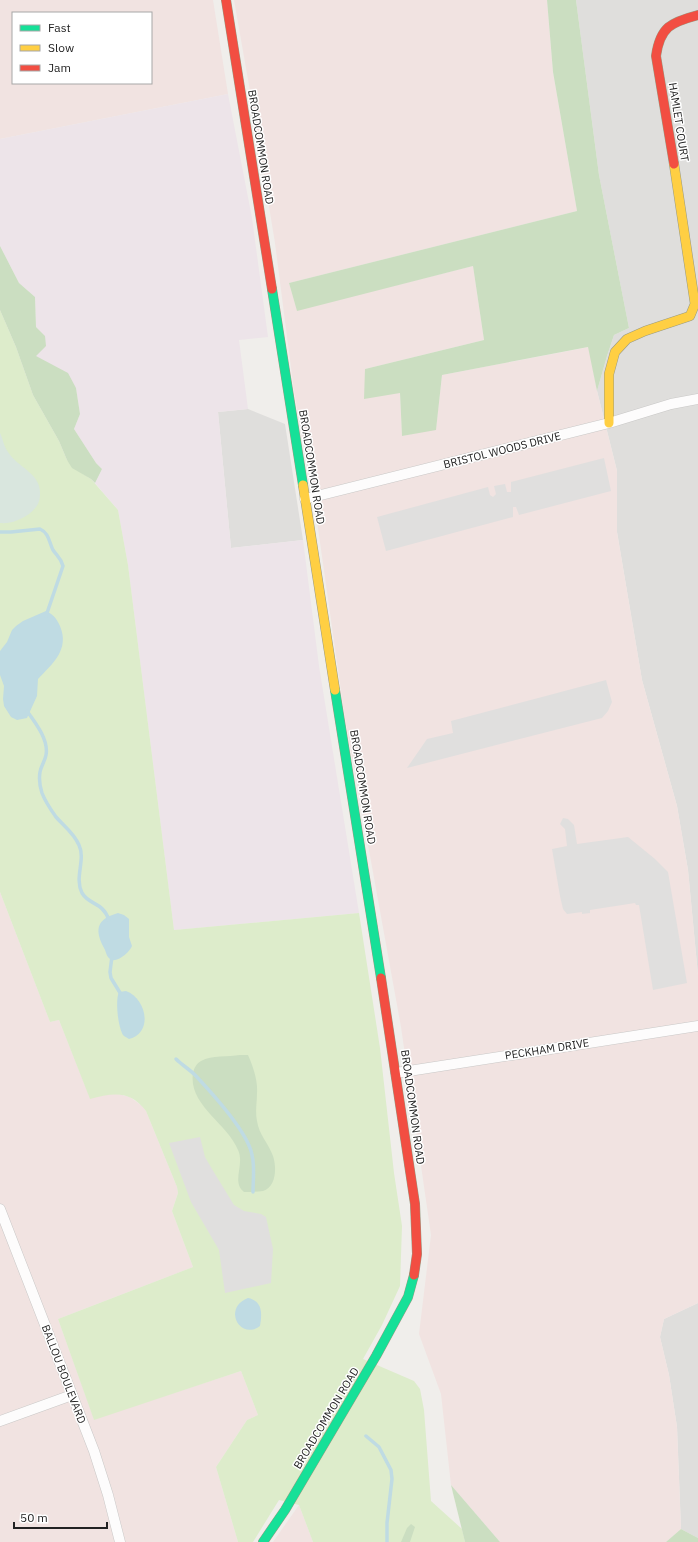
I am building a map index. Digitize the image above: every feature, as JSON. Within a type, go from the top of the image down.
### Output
[{"type":"street","name":"BROADCOMMON ROAD","points":[[226,0],[396,1073],[415,1204],[417,1254],[414,1276],[408,1297],[376,1356],[285,1510],[263,1542]]},
{"type":"street","name":"HAMLET COURT","points":[[609,423],[609,374],[615,352],[627,339],[645,331],[683,320],[690,316],[695,304],[656,56],[659,36],[669,25],[682,19],[698,15]]},
{"type":"street","name":"BRISTOL WOODS DRIVE","points":[[304,499],[609,423],[659,408],[698,399]]},
{"type":"street","name":"PECKHAM DRIVE","points":[[396,1073],[698,1026]]},
{"type":"street","name":"BALLOU BOULEVARD","points":[[0,1208],[104,1480],[120,1542]]},
{"type":"street","points":[[0,1421],[72,1395]]},
{"type":"shaded area","points":[[0,0],[213,0],[228,94],[0,139]]},
{"type":"shaded area","points":[[234,0],[547,0],[553,72],[577,211],[289,283],[297,310],[473,266],[484,340],[365,369],[400,393],[402,436],[436,429],[442,375],[589,347],[597,391],[617,471],[617,532],[642,680],[677,806],[688,870],[698,975],[698,1303],[664,1319],[660,1337],[669,1375],[677,1427],[681,1529],[666,1542],[500,1542],[451,1485],[441,1394],[419,1334],[431,1235],[401,1027],[344,712],[316,514],[294,391],[275,243]]},
{"type":"shaded area","points":[[576,0],[698,0],[698,975],[688,870],[677,806],[642,680],[617,532],[617,471],[597,391],[614,335],[629,328],[599,175]]},
{"type":"shaded area","points":[[228,94],[252,218],[268,337],[239,340],[248,409],[218,412],[231,548],[303,540],[319,666],[359,913],[174,930],[128,565],[118,510],[95,483],[102,469],[96,463],[74,429],[80,414],[76,388],[35,356],[44,336],[36,327],[35,297],[19,283],[0,246],[0,139]]},
{"type":"shaded area","points":[[248,409],[285,424],[303,540],[231,548],[218,412]]},
{"type":"shaded area","points":[[0,433],[5,448],[12,458],[28,471],[37,481],[40,494],[37,506],[34,510],[22,518],[8,523],[0,523]]},
{"type":"shaded area","points":[[604,458],[611,491],[519,515],[516,507],[513,507],[513,517],[386,551],[377,517],[488,487],[490,495],[493,497],[496,494],[494,486],[505,484],[507,492],[511,492],[511,482]]},
{"type":"shaded area","points":[[606,680],[612,702],[608,711],[602,718],[407,768],[427,739],[453,733],[451,721]]},
{"type":"shaded area","points":[[563,818],[568,819],[574,825],[577,844],[628,837],[655,859],[668,872],[687,983],[653,990],[639,905],[636,905],[635,903],[590,910],[590,913],[582,914],[582,912],[567,914],[563,909],[552,849],[567,846],[565,829],[560,824]]},
{"type":"shaded area","points":[[0,892],[50,1022],[59,1020],[90,1098],[111,1093],[122,1095],[130,1097],[146,1111],[177,1187],[178,1193],[172,1211],[193,1267],[58,1319],[94,1419],[241,1371],[258,1415],[247,1420],[216,1467],[238,1542],[0,1542]]},
{"type":"shaded area","points":[[200,1137],[205,1157],[234,1205],[244,1211],[261,1214],[266,1217],[273,1249],[271,1283],[225,1293],[219,1250],[191,1202],[169,1143]]},
{"type":"shaded area","points":[[698,1303],[698,1538],[681,1529],[677,1427],[669,1375],[660,1337],[664,1319]]},
{"type":"shaded area","points":[[299,1505],[313,1542],[273,1542]]},
{"type":"green space","points":[[547,0],[576,0],[599,175],[629,328],[614,335],[597,391],[588,347],[442,375],[436,430],[402,436],[400,393],[364,399],[365,369],[484,340],[473,266],[297,311],[289,283],[577,211],[553,72]]},
{"type":"green space","points":[[0,246],[19,283],[35,297],[36,327],[45,336],[46,346],[36,356],[68,373],[76,388],[80,414],[74,429],[96,463],[102,469],[95,483],[72,468],[59,441],[33,395],[16,347],[0,310]]},
{"type":"green space","points":[[0,310],[16,347],[33,395],[59,441],[67,460],[91,479],[118,510],[128,565],[174,930],[359,913],[380,1048],[394,1173],[402,1226],[400,1286],[382,1325],[363,1359],[414,1381],[420,1389],[424,1410],[431,1501],[462,1529],[465,1542],[313,1542],[299,1505],[279,1500],[253,1542],[238,1542],[216,1467],[247,1420],[258,1415],[241,1371],[94,1420],[58,1319],[193,1267],[172,1211],[178,1193],[177,1187],[146,1111],[134,1099],[127,1096],[106,1095],[90,1099],[59,1020],[50,1022],[0,892]]},
{"type":"green space","points":[[248,1055],[253,1069],[257,1084],[256,1114],[258,1126],[273,1156],[275,1166],[271,1186],[263,1191],[256,1192],[244,1192],[240,1188],[238,1178],[240,1156],[238,1150],[226,1131],[202,1104],[196,1095],[193,1084],[193,1071],[200,1062],[205,1059],[220,1056]]},
{"type":"green space","points":[[451,1485],[500,1542],[465,1542]]},
{"type":"green space","points":[[411,1524],[415,1527],[410,1542],[401,1542],[407,1528]]},
{"type":"green space","points":[[681,1529],[698,1538],[698,1542],[666,1542]]},
{"type":"water","points":[[46,611],[58,621],[63,642],[54,662],[38,679],[37,696],[27,718],[17,720],[11,717],[4,706],[4,686],[0,675],[0,651],[7,642],[12,630],[16,626],[23,621]]},
{"type":"water","points":[[118,913],[129,919],[129,937],[132,946],[122,957],[113,960],[107,955],[98,930],[99,926],[106,918]]},
{"type":"water","points":[[126,991],[133,995],[138,1001],[144,1015],[142,1030],[137,1036],[129,1039],[123,1035],[121,1031],[117,1007],[119,992]]},
{"type":"water","points":[[248,1298],[259,1305],[261,1313],[260,1326],[253,1330],[246,1329],[241,1326],[235,1315],[236,1309],[240,1303]]},
{"type":"waterway","points":[[0,532],[40,529],[47,535],[53,550],[63,566],[46,616]]},
{"type":"waterway","points":[[27,711],[41,732],[45,743],[46,755],[40,774],[42,793],[56,817],[72,833],[79,845],[81,851],[79,881],[82,893],[85,897],[103,910],[109,920]]},
{"type":"waterway","points":[[112,956],[110,972],[111,978],[122,996]]},
{"type":"waterway","points":[[176,1059],[195,1075],[210,1091],[244,1135],[253,1159],[253,1192]]},
{"type":"waterway","points":[[366,1436],[379,1447],[391,1470],[392,1479],[387,1523],[387,1542]]},
{"type":"traffic: fast","points":[[272,289],[303,485]]},
{"type":"traffic: fast","points":[[335,690],[381,978]]},
{"type":"traffic: fast","points":[[263,1542],[285,1510],[376,1356],[408,1297],[414,1275]]},
{"type":"traffic: slow","points":[[609,423],[609,374],[615,352],[627,339],[645,331],[690,316],[695,304],[674,164]]},
{"type":"traffic: slow","points":[[303,485],[335,690]]},
{"type":"traffic: jam","points":[[226,0],[272,289]]},
{"type":"traffic: jam","points":[[674,164],[656,56],[660,38],[668,27],[681,20],[698,15]]},
{"type":"traffic: jam","points":[[381,978],[415,1204],[417,1254],[414,1275]]}]
